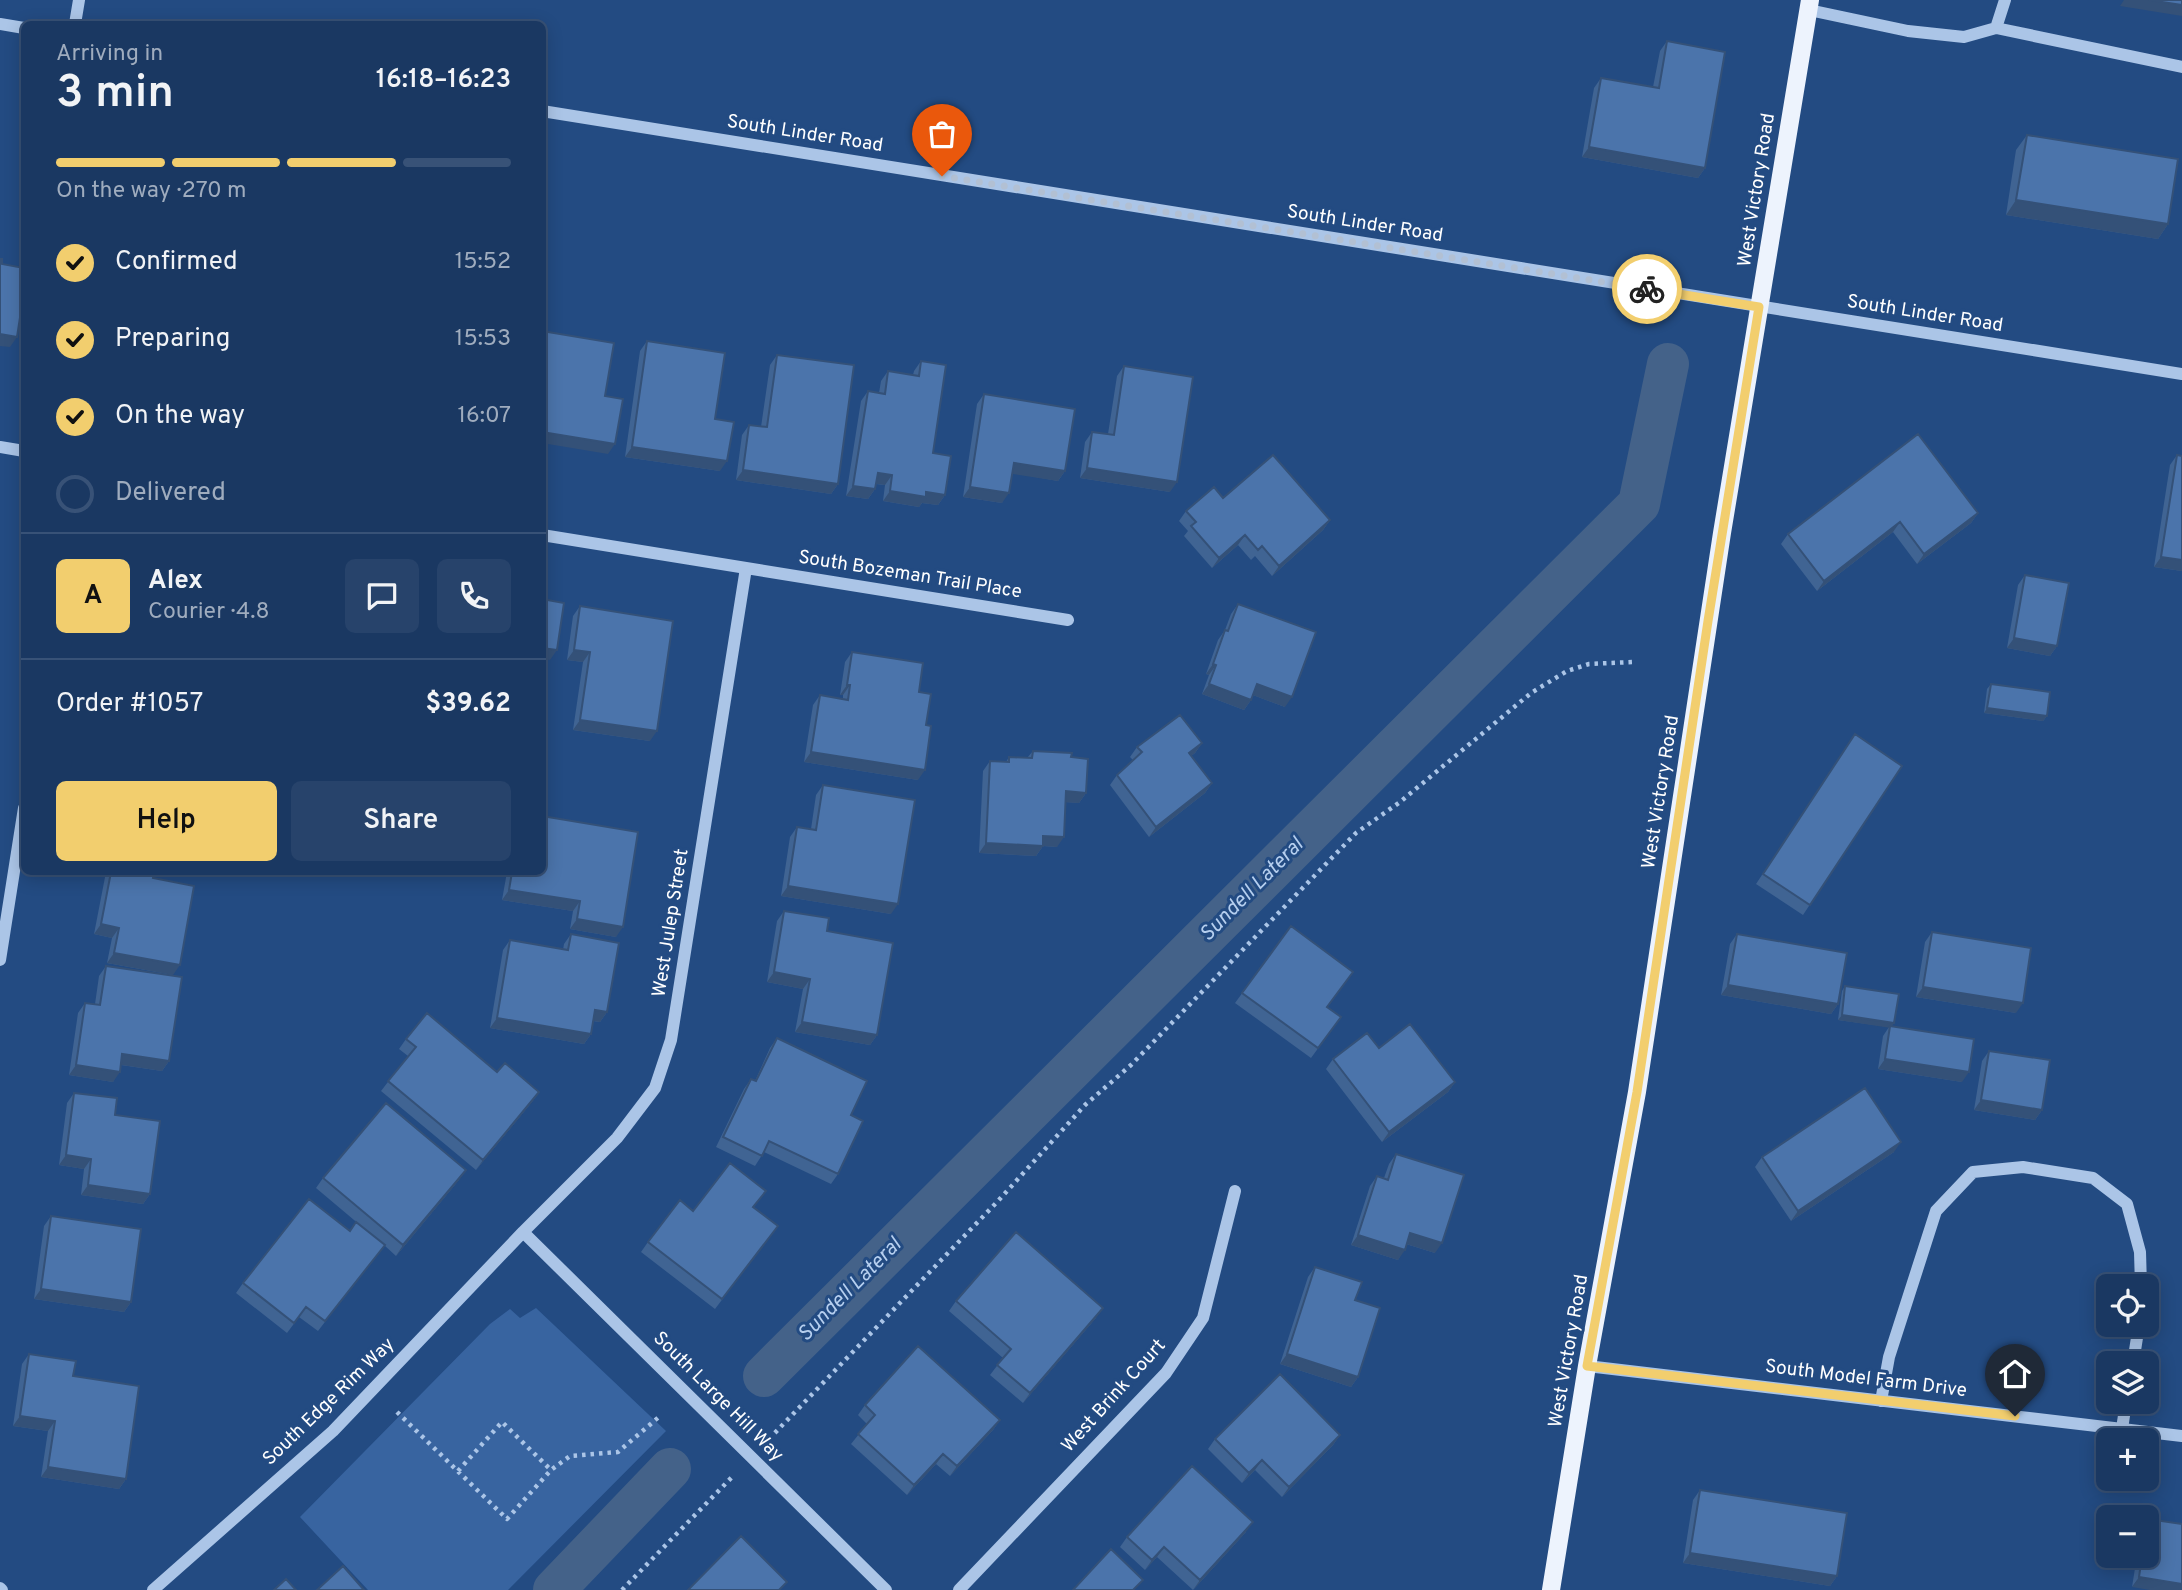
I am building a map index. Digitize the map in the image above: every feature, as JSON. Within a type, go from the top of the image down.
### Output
[{"type":"main road","name":"West Victory Road","points":[[1551,1590],[1587,1366],[1637,1092],[1710,608],[1810,5]]},
{"type":"street","points":[[76,21],[79,0]]},
{"type":"street","points":[[1996,28],[2005,0]]},
{"type":"street","points":[[1810,5],[1908,31],[1964,37],[1996,28],[2182,67]]},
{"type":"street","points":[[0,24],[21,28]]},
{"type":"street","name":"South Linder Road","points":[[546,112],[2182,374]]},
{"type":"street","points":[[0,447],[21,450]]},
{"type":"street","name":"South Bozeman Trail Place","points":[[546,536],[1068,620]]},
{"type":"street","name":"West Julep Street","points":[[523,1231],[617,1138],[654,1088],[671,1040],[746,568]]},
{"type":"street","points":[[0,960],[21,827]]},
{"type":"street","points":[[1881,1401],[1889,1357],[1936,1211],[1973,1172],[2023,1167],[2093,1178],[2127,1204],[2140,1252],[2141,1274]]},
{"type":"street","name":"West Brink Court","points":[[959,1590],[1166,1373],[1203,1318],[1235,1191]]},
{"type":"street","name":"South Large Hill Way","points":[[523,1231],[886,1590]]},
{"type":"street","name":"South Edge Rim Way","points":[[153,1590],[333,1431],[523,1231]]},
{"type":"street","name":"South Model Farm Drive","points":[[1587,1366],[2113,1428]]},
{"type":"street","name":"South Model Farm Drive","points":[[2159,1433],[2182,1436]]},
{"type":"path","points":[[622,1590],[989,1211],[1085,1105],[1131,1065],[1356,832],[1399,802],[1540,687],[1567,671],[1589,664],[1633,662]]},
{"type":"path","points":[[397,1412],[507,1519],[551,1470],[570,1455],[618,1452],[660,1416]]},
{"type":"path","points":[[458,1471],[502,1422],[551,1470]]},
{"type":"shaded area","points":[[536,1308],[666,1431],[508,1590],[368,1590],[300,1517],[490,1324],[510,1309],[520,1318]]},
{"type":"building","points":[[2149,0],[2182,0],[2182,5]]},
{"type":"building","points":[[1667,41],[1725,52],[1705,168],[1589,147],[1601,78],[1659,88]]},
{"type":"building","points":[[2027,135],[2178,159],[2168,224],[2016,200]]},
{"type":"building","points":[[2,259],[2,264],[21,267],[21,311],[17,337],[0,334]]},
{"type":"building","points":[[546,332],[614,343],[605,396],[623,399],[615,444],[546,433]]},
{"type":"building","points":[[647,341],[725,353],[715,419],[734,422],[727,461],[632,447]]},
{"type":"building","points":[[777,355],[854,365],[838,484],[743,470],[749,425],[767,427]]},
{"type":"building","points":[[921,361],[946,365],[933,453],[951,456],[945,495],[926,492],[926,497],[890,491],[892,475],[878,473],[875,489],[853,486],[868,391],[885,394],[888,371],[919,376]]},
{"type":"building","points":[[1124,366],[1193,377],[1177,482],[1087,468],[1092,432],[1114,435]]},
{"type":"building","points":[[984,394],[1075,409],[1065,471],[1014,463],[1009,493],[970,487]]},
{"type":"building","points":[[1918,434],[1978,513],[1924,554],[1900,522],[1824,581],[1788,534]]},
{"type":"building","points":[[1273,455],[1330,520],[1279,566],[1262,546],[1258,550],[1245,535],[1219,558],[1191,526],[1196,522],[1186,511],[1214,487],[1223,498]]},
{"type":"building","points":[[2177,455],[2182,456],[2182,560],[2161,557]]},
{"type":"building","points":[[2025,575],[2069,583],[2057,646],[2014,638]]},
{"type":"building","points":[[546,600],[564,603],[557,650],[546,649]]},
{"type":"building","points":[[1238,604],[1316,632],[1292,697],[1257,684],[1251,700],[1209,684],[1225,630],[1228,631]]},
{"type":"building","points":[[580,606],[673,621],[657,731],[580,720],[590,652],[574,650]]},
{"type":"building","points":[[852,652],[923,663],[919,692],[931,694],[926,725],[931,726],[925,770],[811,752],[820,695],[848,700],[850,685],[847,685]]},
{"type":"building","points":[[1991,684],[2050,692],[2047,716],[1987,708]]},
{"type":"building","points":[[1180,715],[1202,743],[1189,753],[1212,783],[1156,827],[1117,775],[1142,752],[1137,747]]},
{"type":"building","points":[[1855,734],[1902,766],[1810,905],[1763,874]]},
{"type":"building","points":[[1033,751],[1072,753],[1071,757],[1088,759],[1086,793],[1066,791],[1064,837],[1043,836],[1043,846],[986,843],[990,761],[1009,762],[1009,757],[1032,758]]},
{"type":"building","points":[[823,785],[915,800],[898,904],[788,886],[797,827],[816,830]]},
{"type":"building","points":[[546,817],[638,832],[623,927],[577,919],[580,901],[509,890],[512,875],[546,875]]},
{"type":"building","points":[[110,875],[154,875],[153,878],[194,886],[180,965],[114,953],[119,928],[101,924]]},
{"type":"building","points":[[784,911],[829,918],[827,931],[893,943],[877,1035],[802,1022],[810,979],[774,972]]},
{"type":"building","points":[[1291,926],[1353,972],[1327,1007],[1341,1017],[1318,1048],[1242,993]]},
{"type":"building","points":[[1932,932],[2031,948],[2023,1003],[1923,987]]},
{"type":"building","points":[[571,934],[619,943],[607,1012],[595,1010],[591,1034],[497,1018],[510,940],[568,950]]},
{"type":"building","points":[[1737,934],[1847,953],[1838,1004],[1728,985]]},
{"type":"building","points":[[106,966],[182,977],[169,1061],[122,1054],[120,1072],[76,1065],[85,1003],[100,1005]]},
{"type":"building","points":[[1845,986],[1899,994],[1894,1023],[1842,1015]]},
{"type":"building","points":[[427,1013],[497,1072],[505,1063],[539,1092],[483,1160],[388,1081],[416,1047],[406,1039]]},
{"type":"building","points":[[1410,1024],[1455,1082],[1389,1132],[1333,1059],[1367,1033],[1379,1048]]},
{"type":"building","points":[[1890,1026],[1974,1039],[1969,1072],[1885,1059]]},
{"type":"building","points":[[777,1038],[867,1081],[851,1115],[863,1121],[838,1174],[769,1141],[762,1156],[723,1137],[751,1079],[756,1081]]},
{"type":"building","points":[[1989,1051],[2050,1060],[2042,1110],[1981,1100]]},
{"type":"building","points":[[1865,1088],[1901,1142],[1798,1211],[1762,1157]]},
{"type":"building","points":[[74,1093],[117,1098],[115,1115],[160,1121],[150,1194],[88,1185],[91,1159],[66,1155]]},
{"type":"building","points":[[386,1103],[466,1170],[403,1245],[323,1178]]},
{"type":"building","points":[[1396,1154],[1464,1175],[1442,1243],[1410,1233],[1405,1250],[1358,1235],[1377,1176],[1388,1180]]},
{"type":"building","points":[[730,1163],[766,1191],[753,1207],[778,1226],[722,1299],[648,1242],[680,1200],[693,1211]]},
{"type":"building","points":[[309,1199],[350,1231],[356,1222],[385,1245],[325,1321],[306,1307],[294,1323],[243,1283]]},
{"type":"building","points":[[51,1216],[141,1229],[131,1302],[41,1289]]},
{"type":"building","points":[[1016,1232],[1103,1308],[1030,1393],[997,1365],[1011,1349],[956,1301]]},
{"type":"building","points":[[1315,1267],[1362,1282],[1355,1300],[1380,1308],[1358,1377],[1287,1354]]},
{"type":"building","points":[[918,1346],[1000,1420],[957,1466],[943,1454],[914,1485],[858,1434],[875,1415],[865,1405]]},
{"type":"building","points":[[29,1354],[76,1361],[73,1376],[139,1386],[126,1479],[48,1467],[55,1421],[20,1416]]},
{"type":"building","points":[[1280,1374],[1340,1435],[1289,1487],[1262,1460],[1249,1473],[1215,1439]]},
{"type":"building","points":[[1192,1466],[1253,1522],[1200,1580],[1164,1547],[1152,1560],[1127,1537]]},
{"type":"building","points":[[1700,1490],[1847,1513],[1837,1576],[1690,1553]]},
{"type":"building","points":[[2159,1521],[2182,1524],[2182,1584],[2139,1577],[2140,1568],[2159,1568]]},
{"type":"building","points":[[741,1536],[787,1582],[779,1590],[688,1590]]},
{"type":"building","points":[[1111,1549],[1143,1580],[1133,1590],[1073,1590]]},
{"type":"building","points":[[343,1566],[364,1590],[317,1590]]},
{"type":"building","points":[[286,1579],[296,1590],[274,1590]]},
{"type":"waterway","name":"Sundell Lateral","points":[[764,1376],[1639,504],[1668,364]]},
{"type":"waterway","name":"Sundell Lateral","points":[[554,1590],[670,1469]]},
{"type":"way so far","points":[[942,176],[1647,289]]},
{"type":"route","points":[[1647,289],[1759,307],[1708,621],[1637,1092],[1587,1366],[2015,1416]]}]
